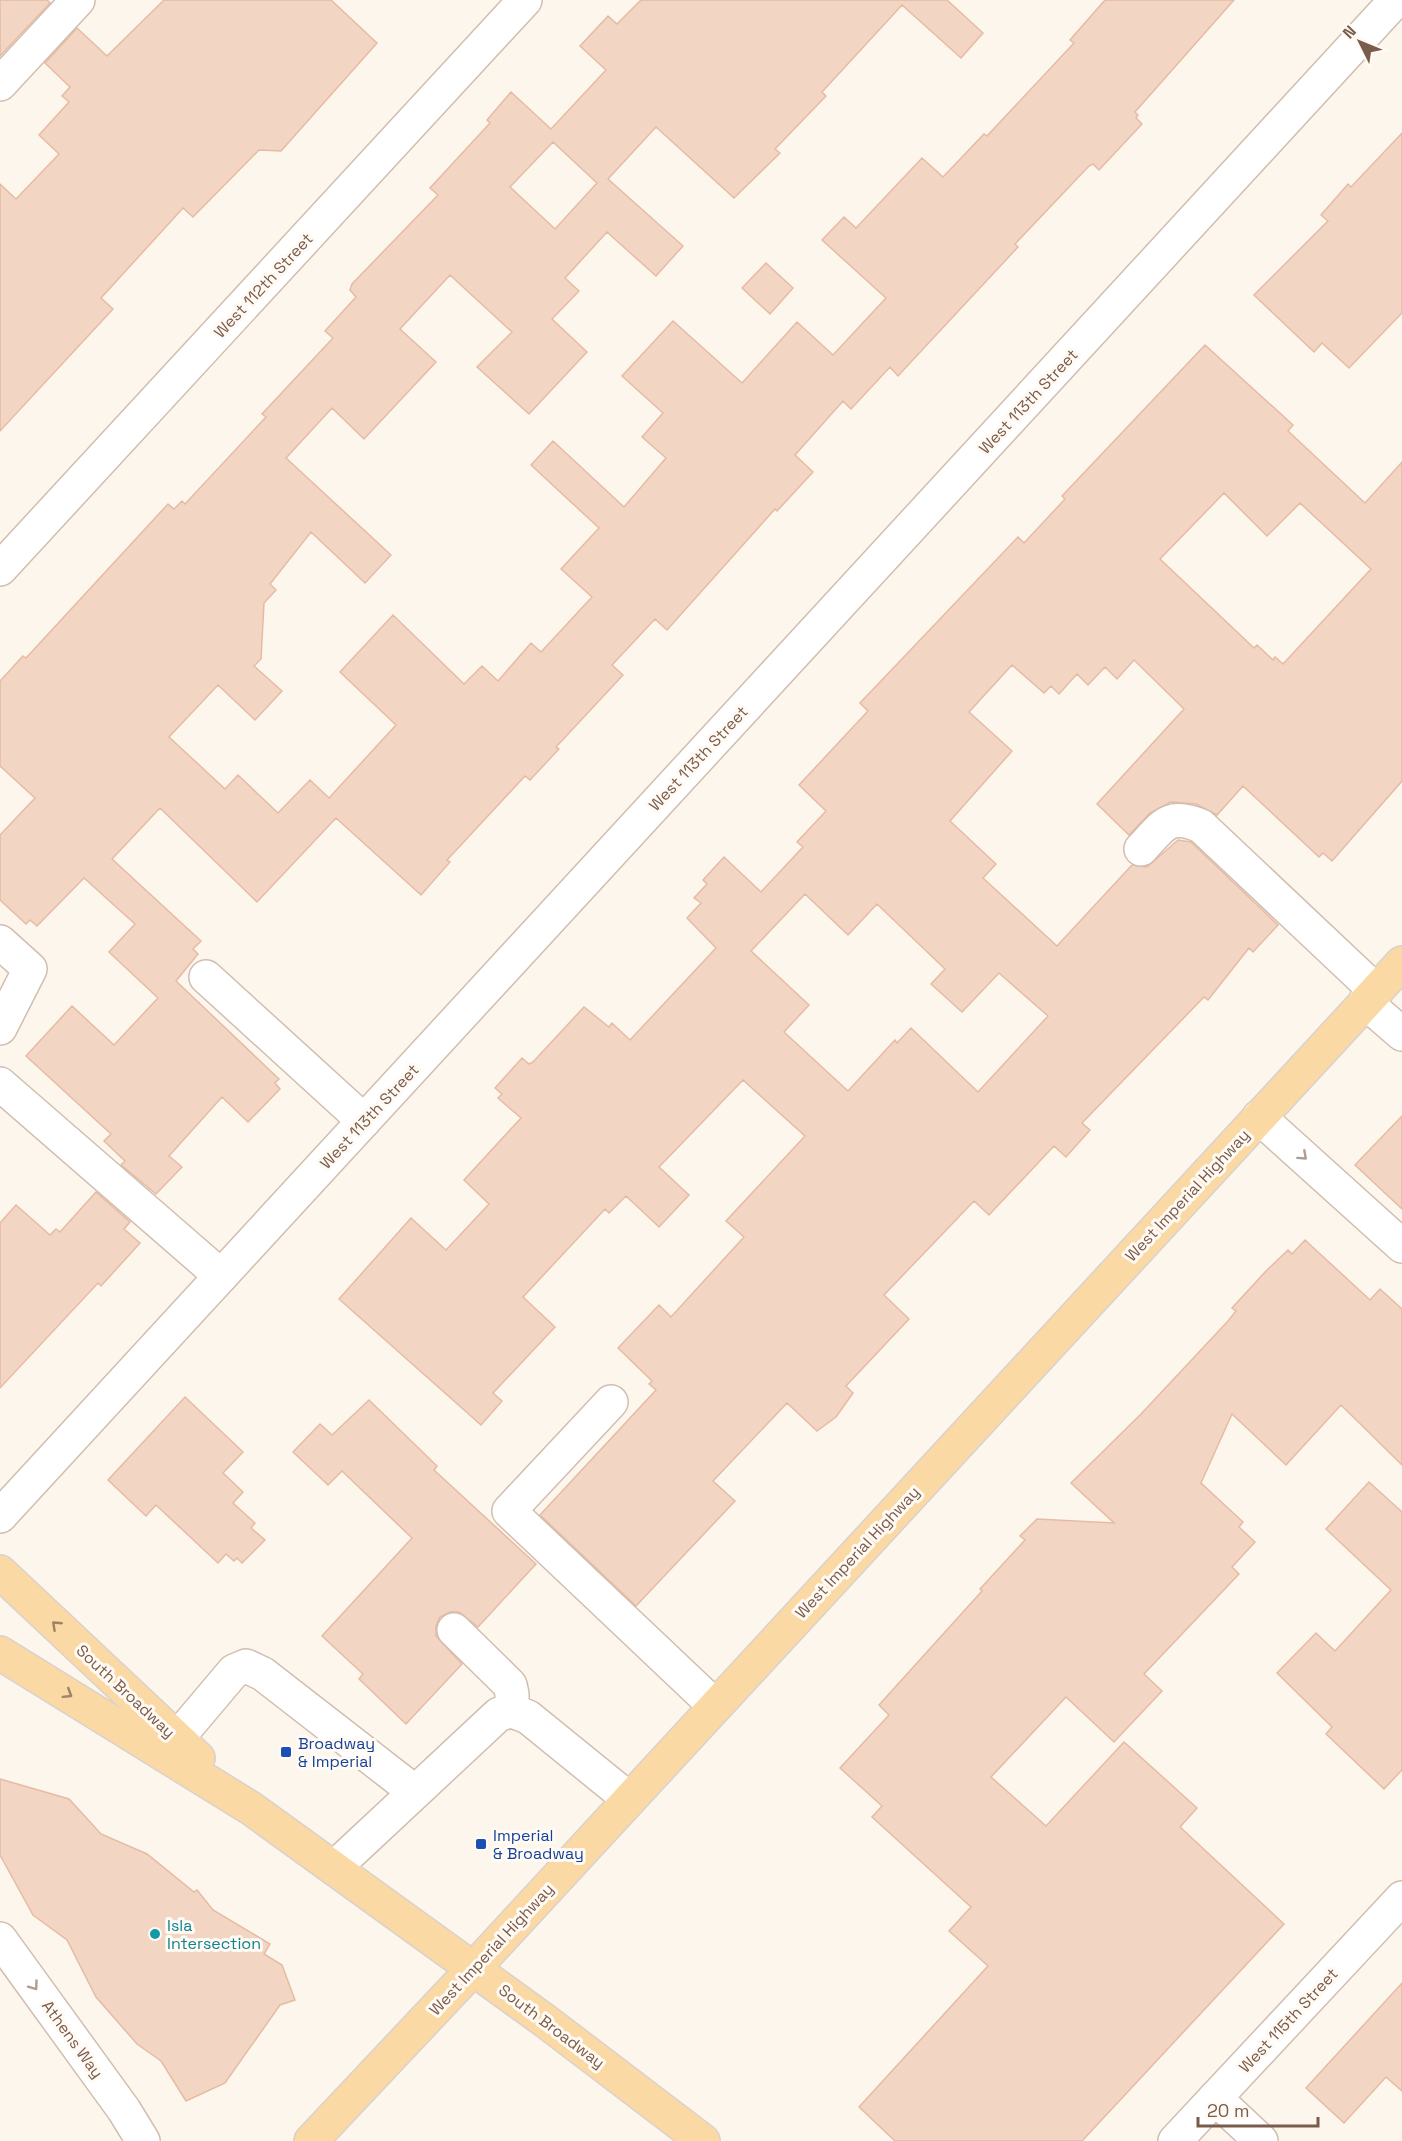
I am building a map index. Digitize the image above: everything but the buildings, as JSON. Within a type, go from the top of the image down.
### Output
[{"type":"main road","name":"West Imperial Highway","points":[[311,2141],[474,1968],[1402,963]]},
{"type":"main road","name":"South Broadway","points":[[0,1572],[170,1746],[252,1809],[474,1968],[704,2141]]},
{"type":"main road","name":"South Broadway","points":[[0,1653],[170,1746]]},
{"type":"street","points":[[0,84],[78,0]]},
{"type":"street","name":"West 112th Street","points":[[0,569],[525,0]]},
{"type":"street","name":"West 113th Street","points":[[0,1516],[1396,0]]},
{"type":"street","points":[[1142,849],[1168,820],[1179,819],[1201,826],[1371,996],[1402,1034]]},
{"type":"street","points":[[0,942],[30,969],[0,1028]]},
{"type":"street","points":[[206,977],[364,1122]]},
{"type":"street","points":[[0,1084],[221,1276]]},
{"type":"street","points":[[1259,1117],[1402,1246]]},
{"type":"street","points":[[611,1402],[509,1511],[716,1706]]},
{"type":"street","points":[[454,1630],[510,1685],[512,1712]]},
{"type":"street","points":[[170,1746],[234,1671],[246,1666],[263,1674],[415,1792]]},
{"type":"street","points":[[334,1868],[499,1714],[512,1712],[528,1717],[629,1799]]},
{"type":"street","name":"West 115th Street","points":[[1175,2141],[1402,1898]]},
{"type":"street","name":"Athens Way","points":[[0,1939],[124,2110],[143,2141]]},
{"type":"street","points":[[1215,2098],[1262,2141]]},
{"type":"place","name":"Broadway & Imperial","points":[[286,1752]]},
{"type":"place","name":"Imperial & Broadway","points":[[481,1844]]},
{"type":"place","name":"Isla Intersection","points":[[155,1934]]}]
